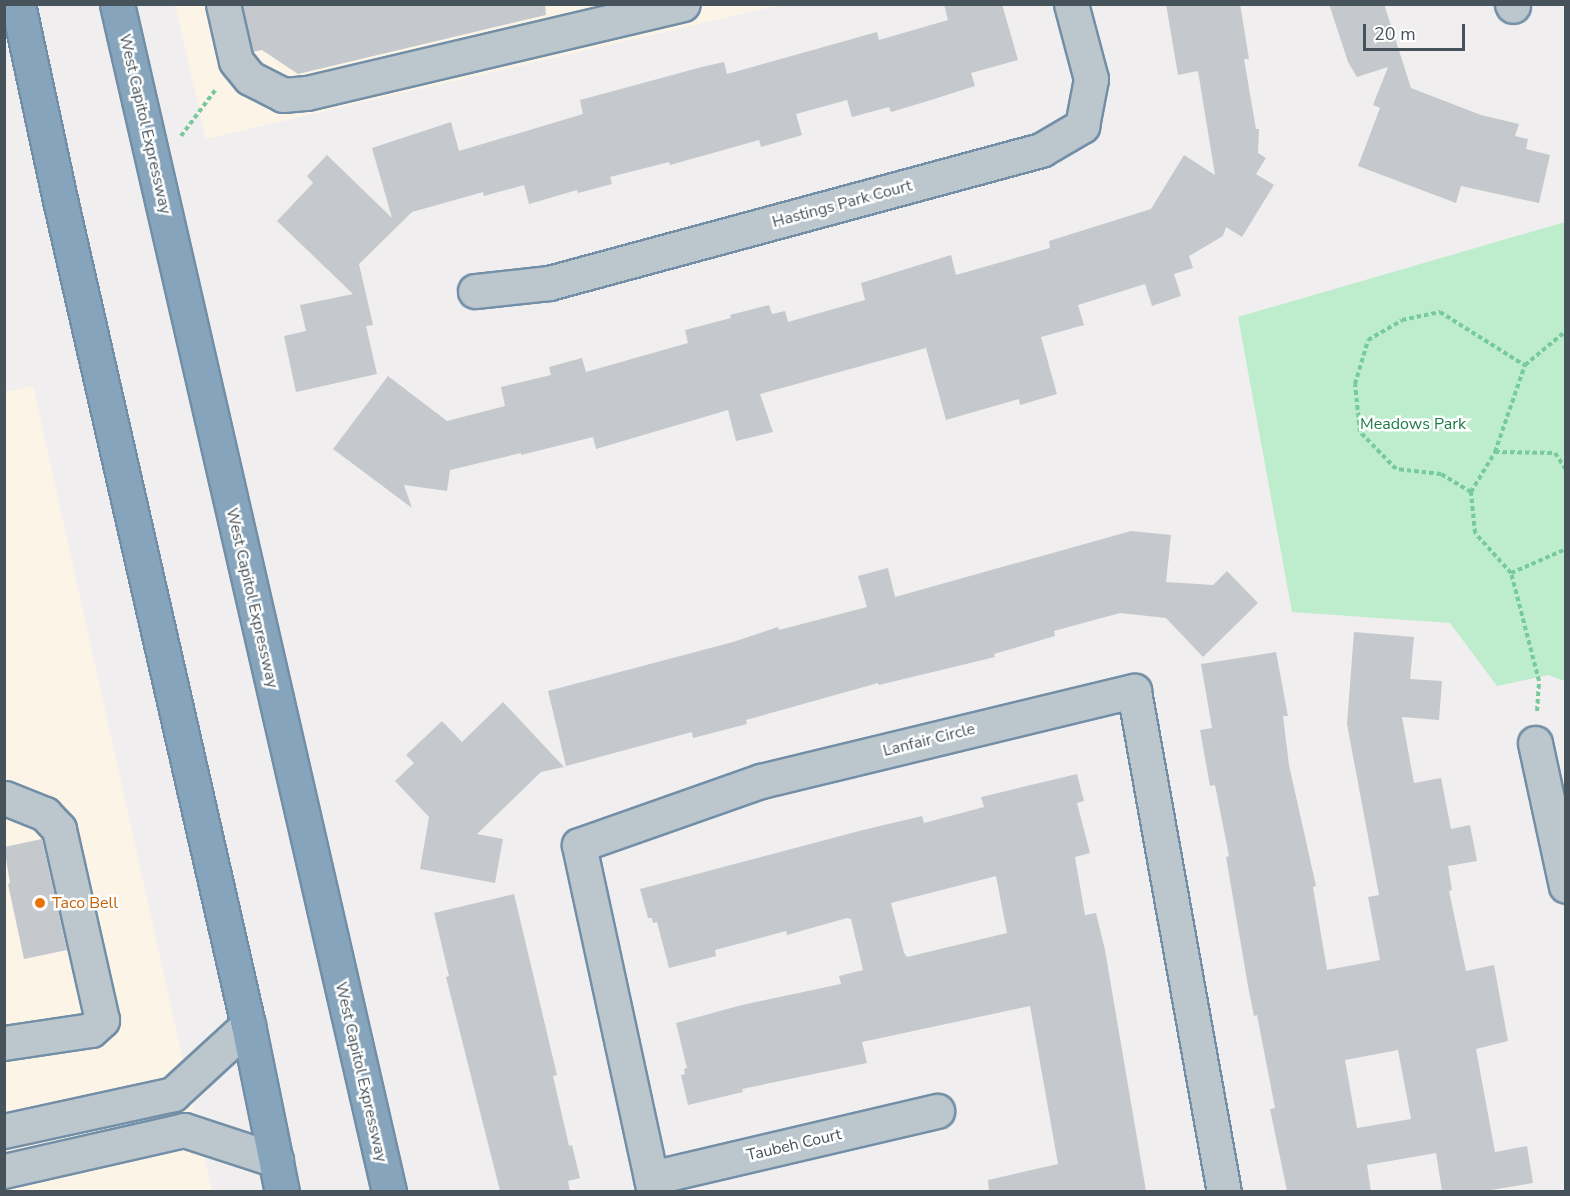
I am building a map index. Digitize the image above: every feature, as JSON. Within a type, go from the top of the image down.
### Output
[{"type":"highway","points":[[18,4],[63,215],[248,1025],[279,1176]]},
{"type":"highway","name":"West Capitol Expressway","points":[[117,4],[389,1191]]},
{"type":"street","points":[[223,4],[236,61],[250,78],[283,95],[307,93],[683,4]]},
{"type":"street","name":"Hastings Park Court","points":[[476,291],[549,283],[1041,150],[1082,126],[1091,80],[1071,4]]},
{"type":"street","name":"Lanfair Circle","points":[[653,1185],[579,845],[761,781],[1134,691],[1224,1191]]},
{"type":"street","points":[[1535,743],[1566,886]]},
{"type":"street","points":[[4,1043],[91,1030],[102,1020],[59,829],[45,814],[5,798]]},
{"type":"street","points":[[4,1131],[173,1094],[248,1025]]},
{"type":"street","name":"Taubeh Court","points":[[653,1185],[937,1112]]},
{"type":"street","points":[[4,1171],[184,1130],[279,1176]]},
{"type":"path","points":[[155,171],[236,61]]},
{"type":"path","points":[[1471,492],[1441,474],[1396,469],[1360,432],[1355,384],[1368,340],[1402,320],[1440,312],[1525,365]]},
{"type":"path","points":[[1535,743],[1539,681],[1511,573],[1475,533],[1471,492],[1495,452],[1525,365],[1566,331]]},
{"type":"path","points":[[1495,452],[1555,453],[1566,470]]},
{"type":"path","points":[[1511,573],[1566,549]]},
{"type":"shaded area","points":[[175,4],[780,5],[206,139]]},
{"type":"shaded area","points":[[33,386],[212,1191],[5,1191],[4,392]]},
{"type":"green space","name":"Meadows Park","points":[[1565,222],[1565,681],[1548,675],[1497,686],[1450,623],[1292,612],[1238,317]]},
{"type":"building","points":[[242,4],[545,4],[546,15],[298,74],[262,50],[253,52]]},
{"type":"building","points":[[944,4],[1002,4],[1018,60],[971,73],[975,86],[931,100],[891,112],[889,107],[852,117],[847,100],[796,114],[802,135],[761,147],[759,140],[670,165],[669,162],[610,177],[612,184],[578,193],[577,190],[529,204],[524,185],[484,196],[483,192],[412,212],[359,264],[373,325],[366,326],[377,374],[296,392],[284,336],[306,331],[300,305],[353,294],[277,221],[313,183],[307,176],[327,155],[392,218],[372,148],[451,122],[459,151],[583,114],[580,100],[702,67],[724,62],[727,74],[877,32],[879,40],[948,20]]},
{"type":"building","points":[[1166,4],[1240,4],[1249,59],[1244,59],[1256,129],[1259,129],[1258,153],[1266,158],[1256,174],[1274,185],[1242,237],[1226,227],[1223,236],[1189,256],[1193,268],[1174,274],[1181,296],[1152,306],[1145,284],[1078,305],[1084,325],[1041,337],[1057,394],[1020,405],[1019,399],[946,420],[926,348],[760,394],[773,432],[736,441],[728,410],[596,449],[593,437],[450,470],[447,491],[404,485],[412,508],[333,449],[388,376],[447,421],[505,406],[501,387],[551,375],[549,367],[582,358],[586,372],[688,343],[685,330],[731,318],[730,315],[769,305],[772,314],[785,311],[788,322],[865,300],[861,283],[951,255],[956,275],[1050,248],[1049,241],[1151,209],[1184,155],[1215,175],[1198,71],[1178,75]]},
{"type":"building","points":[[1329,4],[1384,4],[1411,88],[1481,115],[1519,124],[1515,136],[1528,139],[1526,149],[1550,155],[1539,203],[1461,186],[1456,203],[1358,166],[1380,108],[1373,105],[1388,67],[1357,77],[1348,62]]},
{"type":"building","points":[[1131,531],[1171,535],[1166,582],[1213,585],[1227,571],[1258,603],[1203,657],[1166,618],[1120,613],[1054,631],[1055,636],[994,654],[995,657],[879,685],[878,683],[746,720],[747,724],[693,738],[692,732],[566,766],[548,691],[733,642],[778,627],[779,630],[867,607],[858,576],[888,568],[895,597]]},
{"type":"building","points":[[1354,632],[1414,637],[1410,679],[1442,681],[1439,720],[1402,717],[1414,783],[1441,778],[1451,829],[1470,825],[1477,861],[1448,866],[1452,890],[1449,891],[1466,971],[1494,965],[1508,1041],[1476,1049],[1495,1152],[1527,1146],[1533,1183],[1485,1191],[1442,1191],[1436,1153],[1367,1165],[1371,1191],[1287,1191],[1270,1109],[1275,1108],[1257,1015],[1254,1016],[1248,986],[1226,857],[1229,856],[1215,785],[1210,786],[1200,730],[1212,728],[1201,664],[1276,652],[1288,716],[1283,716],[1289,765],[1316,886],[1313,887],[1327,970],[1380,960],[1368,897],[1379,895],[1347,724]],"holes":[[[1398,1050],[1411,1119],[1357,1128],[1345,1060]]]},
{"type":"building","points":[[503,702],[564,767],[541,772],[477,834],[503,839],[495,883],[420,869],[429,817],[395,781],[414,763],[406,755],[442,721],[462,742]]},
{"type":"building","points":[[1077,774],[1084,801],[1077,803],[1090,853],[1075,857],[1085,915],[1096,913],[1105,950],[1146,1191],[989,1191],[988,1180],[1058,1164],[1030,1006],[862,1042],[867,1063],[742,1089],[743,1092],[688,1105],[681,1075],[685,1074],[684,1069],[687,1068],[676,1023],[742,1005],[841,984],[839,976],[863,970],[851,919],[847,918],[787,935],[786,931],[715,950],[716,956],[669,968],[657,922],[653,923],[652,918],[648,918],[640,889],[863,830],[922,816],[924,823],[984,807],[981,797]],"holes":[[[996,876],[1007,933],[907,957],[891,903]]]},
{"type":"building","name":"Taco Bell","points":[[42,839],[67,950],[24,959],[8,884],[10,883],[4,847]]},
{"type":"building","points":[[514,894],[557,1075],[553,1076],[569,1146],[572,1145],[580,1178],[568,1181],[570,1191],[500,1191],[446,977],[449,976],[434,913]]},
{"type":"place","name":"Taco Bell","points":[[40,903]]}]
